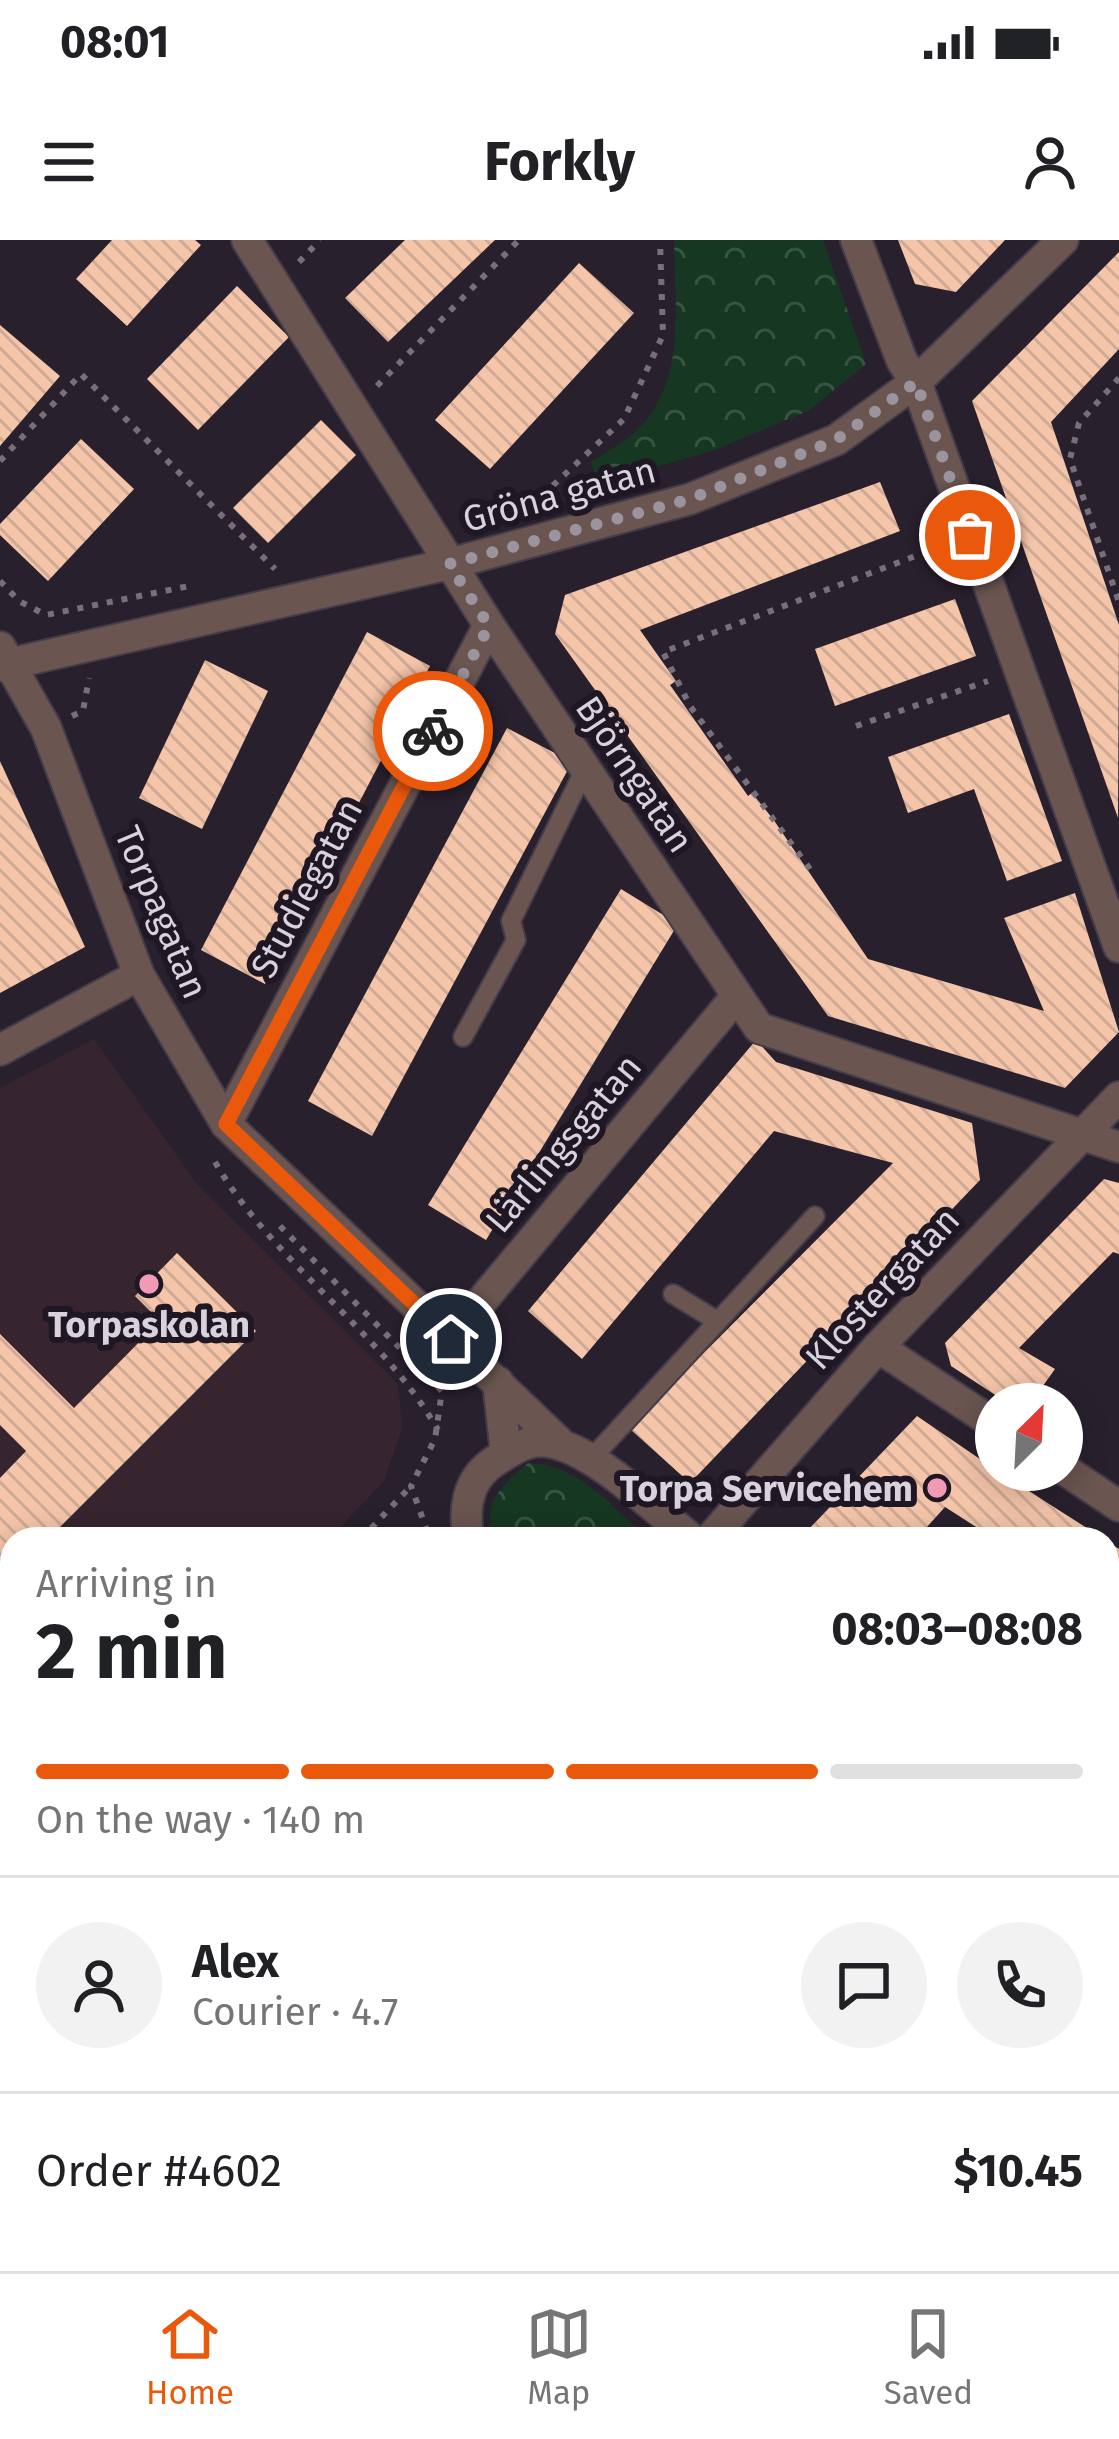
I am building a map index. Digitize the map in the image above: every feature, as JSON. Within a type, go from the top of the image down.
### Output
[{"type":"street","name":"Björngatan","points":[[247,240],[489,626],[759,1028],[1119,1147]]},
{"type":"street","points":[[856,240],[902,361],[916,382],[1119,947]]},
{"type":"street","name":"Gröna gatan","points":[[4,658],[449,564],[711,490],[836,440],[916,382],[1063,240]]},
{"type":"street","name":"Studiegatan","points":[[226,1124],[489,626]]},
{"type":"street","name":"Torpagatan","points":[[4,658],[46,728],[139,975],[226,1124],[559,1442],[592,1459],[677,1527]]},
{"type":"street","points":[[0,1050],[139,975]]},
{"type":"street","name":"Lärlingsgatan","points":[[451,1339],[736,998]]},
{"type":"street","name":"Klostergatan","points":[[720,1527],[878,1347],[1119,1097]]},
{"type":"street","points":[[878,1347],[975,1411]]},
{"type":"street","points":[[498,1382],[498,1424],[506,1454]]},
{"type":"street","points":[[463,1527],[466,1499],[481,1472],[533,1442],[559,1442]]},
{"type":"street","points":[[1083,1482],[1119,1506]]},
{"type":"lane","points":[[463,1037],[516,940],[511,921],[584,770]]},
{"type":"lane","points":[[592,1459],[815,1216]]},
{"type":"lane","points":[[673,1294],[717,1321]]},
{"type":"path","points":[[353,410],[519,240]]},
{"type":"path","points":[[515,521],[624,418],[663,335],[660,240]]},
{"type":"path","points":[[0,461],[81,374],[275,569]]},
{"type":"path","points":[[1119,379],[1079,423],[1070,459],[1119,602]]},
{"type":"path","points":[[810,869],[690,706],[664,652],[970,535]]},
{"type":"path","points":[[253,573],[298,565]]},
{"type":"path","points":[[0,581],[19,601],[46,615],[208,582]]},
{"type":"path","points":[[856,726],[1020,670]]},
{"type":"path","points":[[260,1205],[211,1155],[244,1212],[410,1381],[438,1430]]},
{"type":"path","points":[[277,1222],[442,1391],[438,1430],[411,1486],[372,1527]]},
{"type":"path","points":[[411,1486],[426,1527]]},
{"type":"shaded area","name":"Torpaskolan","points":[[94,1039],[197,1184],[398,1384],[402,1428],[384,1481],[340,1527],[0,1527],[0,1088]]},
{"type":"green space","points":[[674,240],[823,240],[866,364],[808,411],[714,450],[598,484],[591,462],[638,429],[664,388],[675,340]]},
{"type":"green space","points":[[528,1463],[547,1466],[580,1479],[636,1527],[491,1527],[492,1505]]},
{"type":"building","points":[[112,240],[195,240],[201,245],[127,326],[76,279]]},
{"type":"building","points":[[405,240],[495,240],[388,342],[345,298]]},
{"type":"building","points":[[898,240],[1005,240],[956,292],[915,284]]},
{"type":"building","points":[[1119,252],[1119,349],[1051,422],[1119,625],[1118,818],[972,401]]},
{"type":"building","points":[[579,263],[634,313],[490,469],[435,420]]},
{"type":"building","points":[[237,286],[289,337],[198,430],[147,379]]},
{"type":"building","points":[[0,325],[60,376],[0,446]]},
{"type":"building","points":[[321,420],[356,455],[268,543],[233,508]]},
{"type":"building","points":[[81,439],[134,489],[48,581],[0,535],[0,524]]},
{"type":"building","points":[[880,482],[900,531],[640,630],[676,681],[670,685],[748,796],[752,793],[773,819],[868,959],[1044,1011],[1004,918],[1075,893],[1119,1032],[1065,1088],[828,1016],[555,634],[565,595]]},
{"type":"building","points":[[955,599],[976,656],[835,706],[815,649]]},
{"type":"building","points":[[367,632],[430,666],[265,984],[201,950]]},
{"type":"building","points":[[205,660],[268,691],[202,829],[139,798]]},
{"type":"building","points":[[1009,714],[1062,861],[1007,881],[974,789],[908,813],[888,757]]},
{"type":"building","points":[[507,728],[572,762],[372,1136],[308,1101]]},
{"type":"building","points":[[0,761],[85,947],[0,993]]},
{"type":"building","points":[[621,889],[678,924],[486,1240],[428,1205]]},
{"type":"building","points":[[756,1040],[776,1062],[972,1123],[980,1180],[690,1483],[629,1428],[893,1163],[774,1131],[582,1359],[528,1311]]},
{"type":"building","points":[[1104,1179],[1119,1183],[1119,1254],[1113,1252],[1019,1348],[1055,1369],[1045,1383],[977,1383],[951,1366],[945,1343]]},
{"type":"building","name":"Torpaskolan","points":[[177,1253],[256,1331],[60,1527],[0,1527],[0,1478],[26,1451],[0,1425],[0,1334],[74,1408],[160,1321],[135,1296]]},
{"type":"building","name":"Torpa Servicehem","points":[[917,1416],[975,1456],[975,1491],[1029,1491],[1085,1527],[976,1527],[945,1507],[927,1527],[811,1527]]},
{"type":"way so far","points":[[433,731],[489,626],[449,564],[690,499],[836,440],[916,382],[970,535]]},
{"type":"place","name":"Torpaskolan","points":[[149,1284]]},
{"type":"place","name":"Torpa Servicehem","points":[[937,1488]]},
{"type":"route","points":[[433,731],[226,1124],[451,1339]]}]
